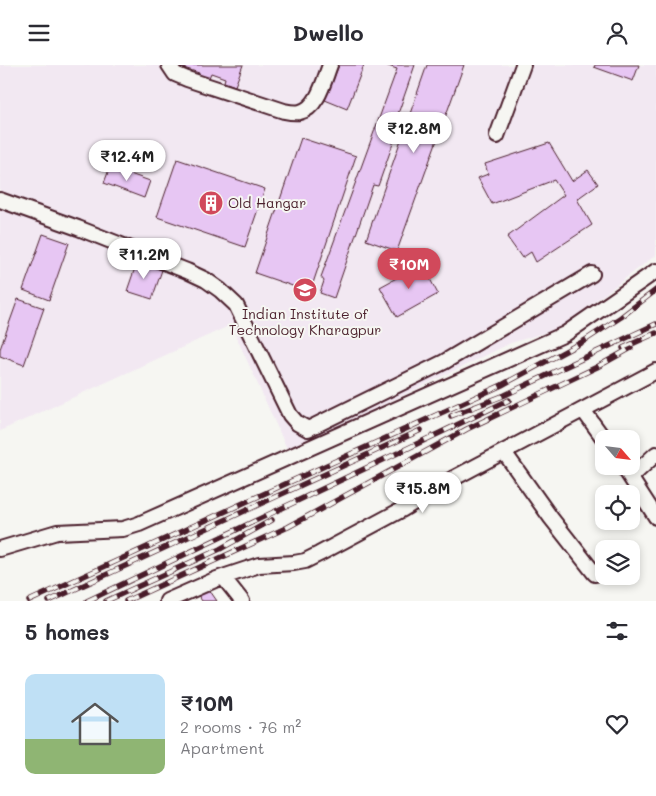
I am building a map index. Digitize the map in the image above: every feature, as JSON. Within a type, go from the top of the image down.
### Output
[{"type":"street","points":[[169,65],[175,74],[187,79],[284,111],[297,113],[308,108],[316,99],[330,65]]},
{"type":"street","points":[[497,136],[524,65]]},
{"type":"street","points":[[0,200],[78,228],[187,271],[206,280],[220,290],[236,305],[290,415],[297,423],[308,429],[444,362],[592,274]]},
{"type":"street","points":[[0,549],[57,532],[123,529],[139,524],[566,334],[656,271]]},
{"type":"street","points":[[167,601],[223,577],[259,565],[305,561],[403,509],[454,478],[656,371]]},
{"type":"street","points":[[582,410],[597,430]]},
{"type":"street","points":[[504,452],[551,518],[595,574]]},
{"type":"street","points":[[640,464],[656,454]]},
{"type":"street","points":[[629,475],[656,517]]},
{"type":"street","points":[[223,577],[242,601]]},
{"type":"shaded area","name":"Indian Institute of Technology Kharagpur","points":[[0,65],[656,65],[656,255],[560,328],[511,343],[288,451],[231,325],[0,431]]},
{"type":"building","points":[[185,65],[243,65],[235,86],[224,82],[225,78],[211,73],[208,80],[197,76],[199,73],[184,68]]},
{"type":"building","points":[[339,65],[364,65],[347,109],[325,100]]},
{"type":"building","points":[[385,65],[415,65],[391,134],[396,135],[378,186],[373,185],[334,298],[320,293],[324,281],[321,277],[397,69]]},
{"type":"building","points":[[427,65],[464,65],[397,251],[366,240]]},
{"type":"building","points":[[595,65],[639,65],[633,81],[594,67]]},
{"type":"building","points":[[301,138],[356,156],[310,292],[255,273]]},
{"type":"building","points":[[549,143],[572,181],[588,170],[598,184],[577,199],[592,225],[536,262],[531,252],[522,258],[507,237],[564,195],[554,180],[492,204],[478,178],[488,174],[485,164]]},
{"type":"building","name":"Old Hangar","points":[[177,159],[265,189],[245,247],[157,217]]},
{"type":"building","points":[[110,167],[150,181],[144,198],[104,183]]},
{"type":"building","points":[[43,234],[69,243],[49,300],[23,290]]},
{"type":"building","points":[[137,262],[162,270],[152,299],[127,291]]},
{"type":"building","points":[[422,264],[438,294],[397,317],[380,287]]},
{"type":"building","points":[[18,299],[44,308],[24,365],[0,356],[0,349]]},
{"type":"building","points":[[208,588],[217,601],[202,601],[198,595]]},
{"type":"railway","points":[[29,601],[502,385],[584,341],[621,317],[656,290]]},
{"type":"railway","points":[[451,416],[505,395],[656,324]]},
{"type":"railway","points":[[623,348],[656,333]]},
{"type":"railway","points":[[126,601],[288,527],[467,429],[597,367],[631,348]]},
{"type":"railway","points":[[87,601],[509,400]]},
{"type":"railway","points":[[49,601],[421,430]]},
{"type":"railway","points":[[106,601],[220,549],[272,520]]},
{"type":"place","name":"Old Hangar","points":[[211,203]]},
{"type":"place","name":"Indian Institute of Technology Kharagpur","points":[[305,290]]}]
